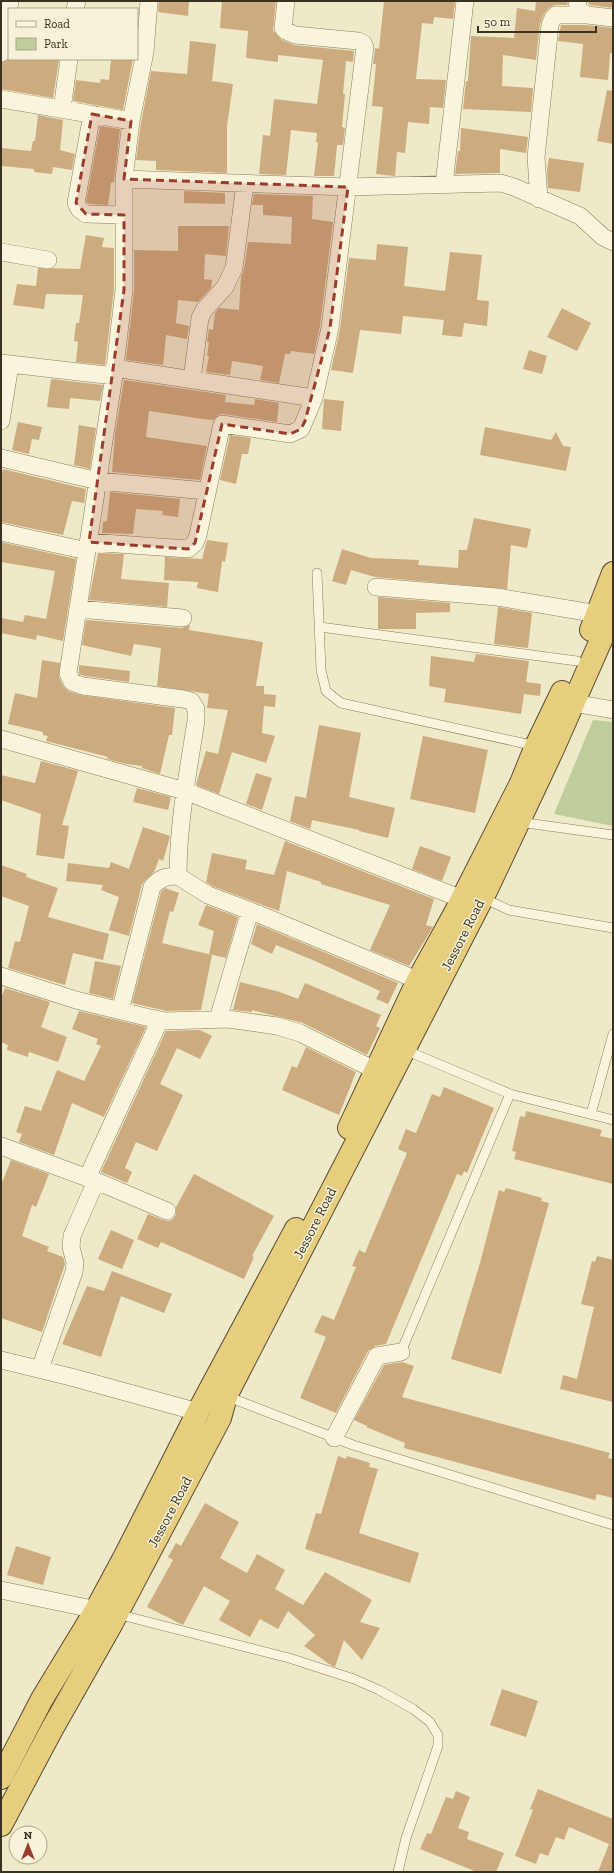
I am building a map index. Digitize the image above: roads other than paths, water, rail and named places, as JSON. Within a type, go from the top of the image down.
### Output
[{"type":"highway","points":[[472,898],[521,783],[544,748],[578,661],[605,613],[613,573]]},
{"type":"highway","name":"Jessore Road","points":[[1,1825],[106,1612],[220,1418],[226,1396],[382,1074],[405,1050],[427,984],[472,898],[518,822],[544,748],[573,703],[605,613]]},
{"type":"highway","points":[[1,1778],[42,1699],[106,1612],[198,1412],[346,1134],[382,1074],[427,984]]},
{"type":"street","points":[[148,1],[145,52],[131,121],[124,179],[124,290],[98,482],[68,673],[72,682],[83,686],[184,699],[191,701],[196,709],[196,721],[185,791],[178,858],[178,876]]},
{"type":"street","points":[[1,532],[88,546],[188,549],[195,543],[198,536],[206,491],[222,424],[290,434],[300,429],[305,421],[314,398],[330,328],[365,47],[363,43],[358,41],[295,35],[286,31],[283,28],[286,1]]},
{"type":"street","points":[[444,184],[465,1]]},
{"type":"street","points":[[577,1],[579,10],[587,15]]},
{"type":"street","points":[[1,53],[8,13]]},
{"type":"street","points":[[539,199],[536,157],[550,25],[556,15],[587,15],[613,18]]},
{"type":"street","points":[[62,109],[69,60]]},
{"type":"street","points":[[1,99],[131,121]]},
{"type":"street","points":[[92,114],[76,203],[78,209],[86,214],[124,215]]},
{"type":"street","points":[[124,179],[348,187],[501,183],[514,187],[580,216],[603,237],[613,242]]},
{"type":"street","points":[[192,379],[200,318],[204,310],[225,287],[234,268],[245,184]]},
{"type":"street","points":[[1,252],[48,260]]},
{"type":"street","points":[[1,422],[6,364],[192,379],[314,398]]},
{"type":"street","points":[[1,458],[98,482],[206,491]]},
{"type":"street","points":[[376,587],[497,597],[605,613]]},
{"type":"street","points":[[78,609],[183,618]]},
{"type":"street","points":[[573,703],[613,710]]},
{"type":"street","points":[[1,739],[185,791],[472,898]]},
{"type":"street","points":[[120,1012],[152,887],[159,880],[168,876],[178,876],[208,895],[427,984]]},
{"type":"street","points":[[218,1019],[250,911]]},
{"type":"street","points":[[2,979],[120,1012],[160,1020],[184,1021],[228,1019],[255,1022],[292,1031],[382,1074]]},
{"type":"street","points":[[40,1369],[74,1272],[75,1263],[71,1247],[72,1236],[92,1179],[160,1020]]},
{"type":"street","points":[[1,1146],[92,1179],[167,1211]]},
{"type":"street","points":[[334,1438],[378,1356],[401,1352]]},
{"type":"street","points":[[1,1360],[40,1369],[198,1412]]},
{"type":"street","points":[[1,1590],[106,1612]]},
{"type":"lane","points":[[318,573],[321,670],[326,691],[341,703],[544,748]]},
{"type":"lane","points":[[320,627],[578,661]]},
{"type":"lane","points":[[518,822],[613,834]]},
{"type":"lane","points":[[472,898],[509,910],[613,928]]},
{"type":"lane","points":[[591,1114],[613,1034]]},
{"type":"lane","points":[[405,1050],[510,1094],[613,1120]]},
{"type":"lane","points":[[401,1352],[510,1094]]},
{"type":"lane","points":[[226,1396],[334,1438],[613,1525]]},
{"type":"lane","points":[[106,1612],[327,1670],[379,1690],[413,1709],[430,1722],[438,1735],[438,1746],[406,1838],[398,1872]]}]
